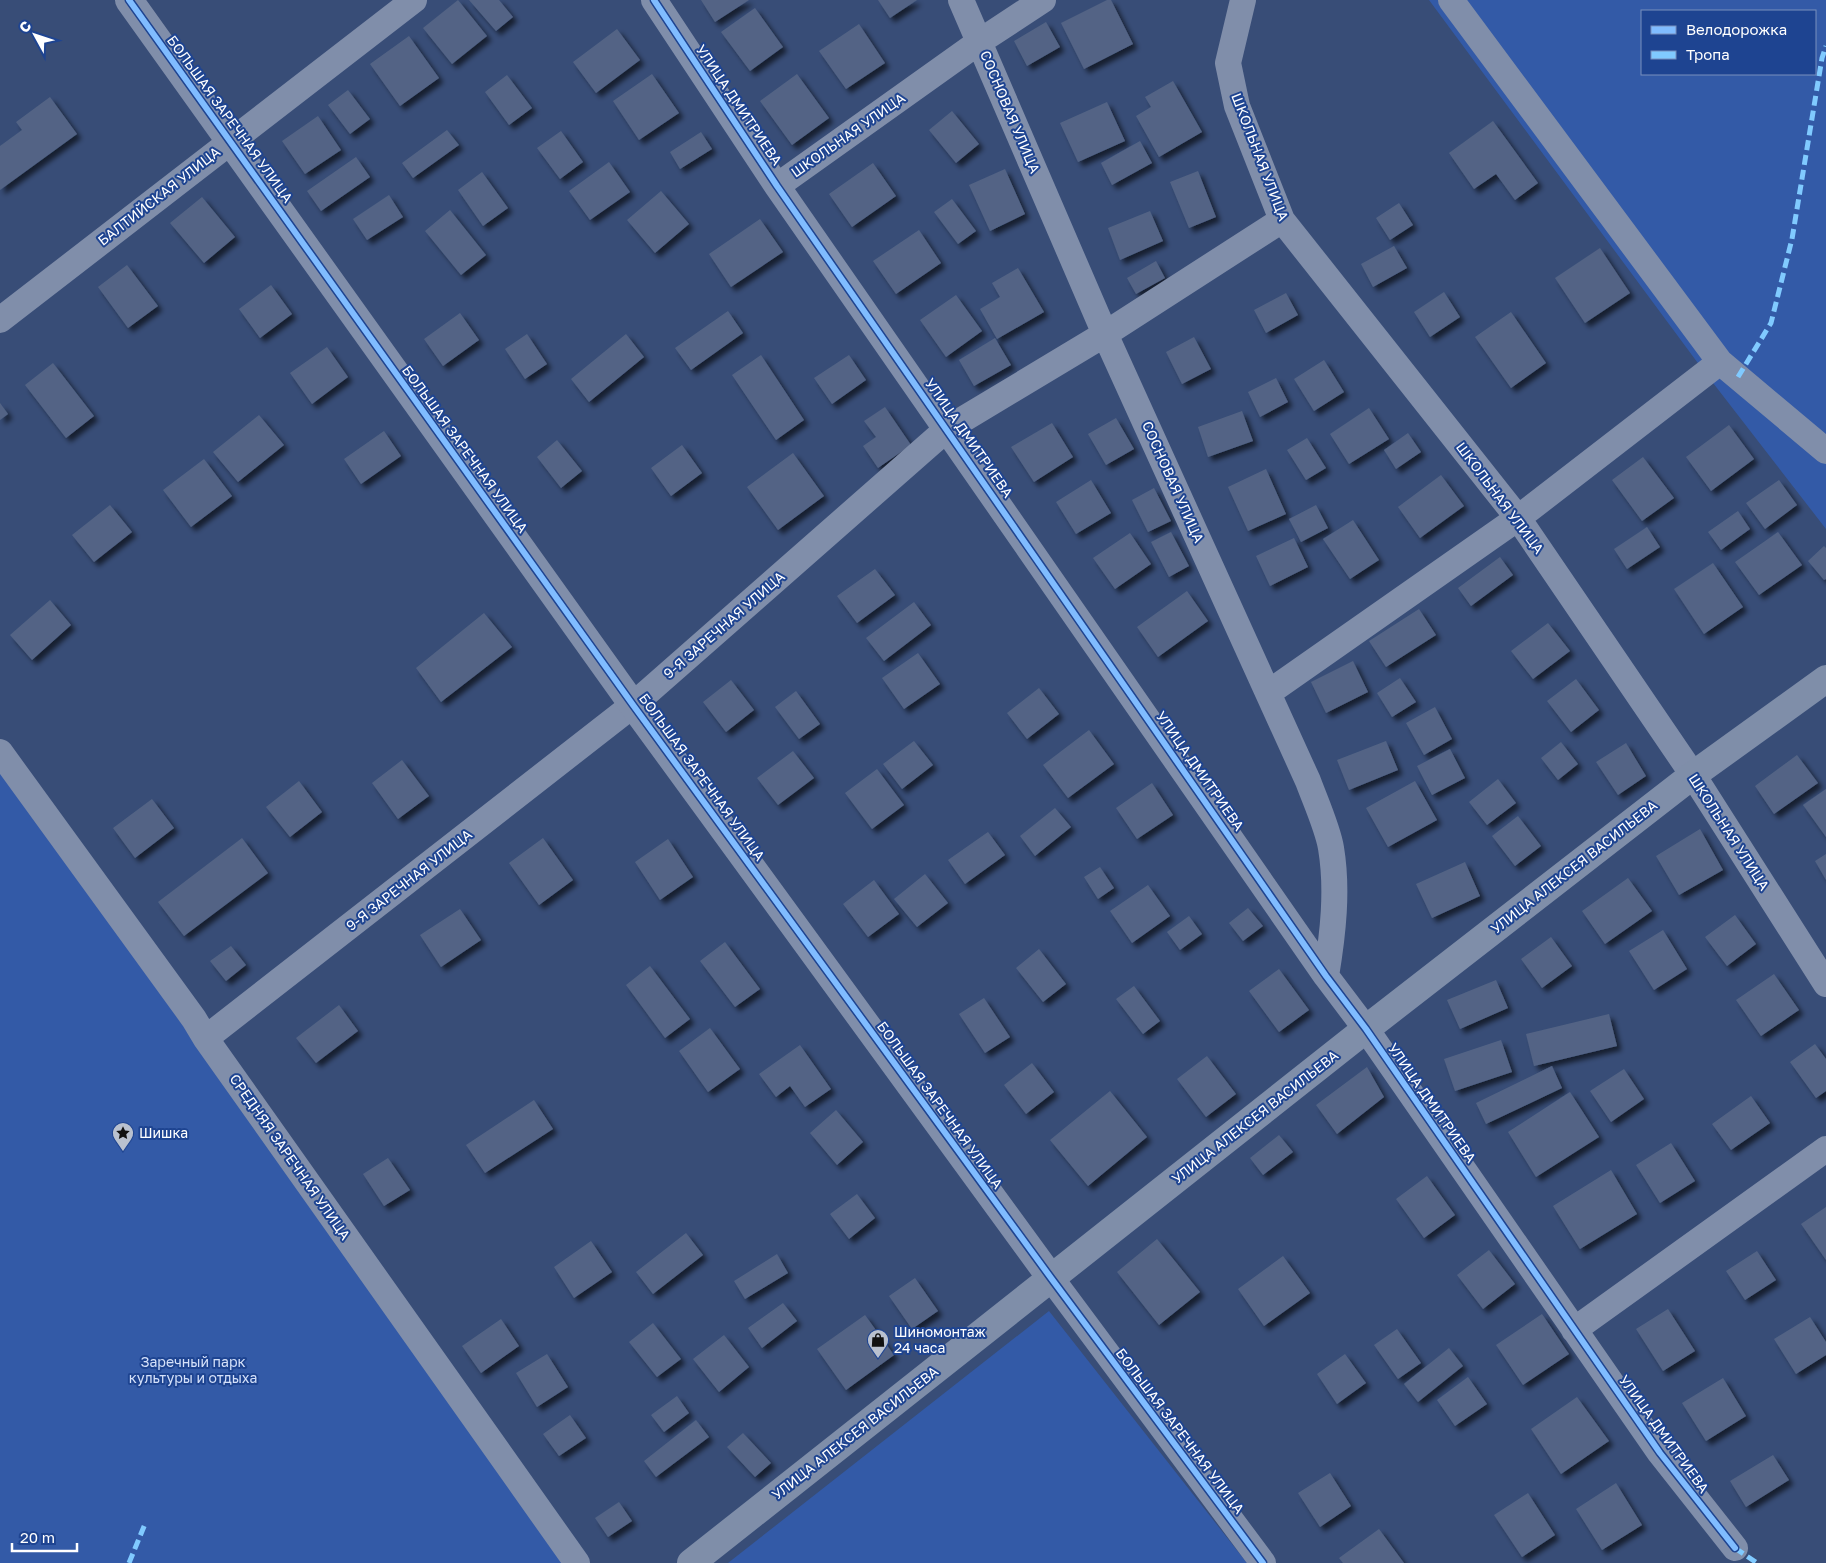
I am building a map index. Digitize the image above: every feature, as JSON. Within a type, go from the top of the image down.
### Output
[{"type":"main road","name":"УЛИЦА АЛЕКСЕЯ ВАСИЛЬЕВА","points":[[691,1563],[1366,1029],[1693,775],[1826,679]]},
{"type":"street","name":"БОЛЬШАЯ ЗАРЕЧНАЯ УЛИЦА","points":[[129,0],[633,705],[1263,1563]]},
{"type":"street","name":"БАЛТИЙСКАЯ УЛИЦА","points":[[0,320],[414,0]]},
{"type":"street","name":"УЛИЦА ДМИТРИЕВА","points":[[654,0],[777,186],[1326,976],[1366,1029],[1660,1453],[1735,1548]]},
{"type":"street","name":"СОСНОВАЯ УЛИЦА","points":[[961,0],[1105,334],[1308,782],[1331,846],[1334,899],[1332,937],[1326,976]]},
{"type":"street","name":"ШКОЛЬНАЯ УЛИЦА","points":[[777,186],[980,42],[1043,0]]},
{"type":"street","name":"ШКОЛЬНАЯ УЛИЦА","points":[[1243,0],[1228,63],[1237,106],[1282,220],[1518,518],[1693,775],[1826,984]]},
{"type":"street","points":[[1451,0],[1720,362],[1826,451]]},
{"type":"street","name":"9-Я ЗАРЕЧНАЯ УЛИЦА","points":[[206,1038],[633,705],[947,429],[1105,334],[1282,220]]},
{"type":"street","points":[[1268,693],[1518,518],[1720,362]]},
{"type":"street","name":"СРЕДНЯЯ ЗАРЕЧНАЯ УЛИЦА","points":[[0,752],[194,1018],[206,1038],[577,1563]]},
{"type":"street","points":[[1574,1330],[1826,1149]]},
{"type":"green space","points":[[1429,0],[1826,0],[1826,529],[1703,370]]},
{"type":"green space","name":"Заречный парк культуры и отдыха","points":[[0,769],[567,1563],[0,1563]]},
{"type":"green space","points":[[1049,1311],[1247,1563],[728,1563]]},
{"type":"building","points":[[458,0],[487,36],[452,64],[423,28]]},
{"type":"building","points":[[469,0],[499,0],[513,17],[496,31]]},
{"type":"building","points":[[701,0],[749,0],[715,22]]},
{"type":"building","points":[[878,0],[917,0],[890,18]]},
{"type":"building","points":[[1107,0],[1111,0],[1133,44],[1084,69],[1061,23]]},
{"type":"building","points":[[755,8],[783,47],[750,71],[721,32]]},
{"type":"building","points":[[1046,22],[1060,47],[1027,66],[1014,41]]},
{"type":"building","points":[[859,24],[885,63],[846,89],[819,51]]},
{"type":"building","points":[[617,29],[640,60],[596,93],[573,62]]},
{"type":"building","points":[[409,36],[439,78],[400,106],[370,64]]},
{"type":"building","points":[[652,74],[679,113],[639,140],[613,101]]},
{"type":"building","points":[[797,74],[829,118],[792,145],[760,101]]},
{"type":"building","points":[[507,75],[532,108],[509,125],[485,92]]},
{"type":"building","points":[[1173,81],[1202,132],[1159,157],[1136,116],[1151,107],[1145,97]]},
{"type":"building","points":[[348,90],[370,119],[350,134],[328,105]]},
{"type":"building","points":[[50,97],[77,134],[0,190],[0,146],[22,130],[16,122]]},
{"type":"building","points":[[1107,102],[1125,141],[1078,162],[1060,123]]},
{"type":"building","points":[[952,111],[979,144],[956,163],[929,130]]},
{"type":"building","points":[[318,116],[341,150],[305,174],[282,141]]},
{"type":"building","points":[[1493,121],[1538,183],[1515,200],[1496,174],[1474,189],[1449,153]]},
{"type":"building","points":[[447,130],[459,145],[413,178],[402,163]]},
{"type":"building","points":[[561,131],[583,162],[560,179],[537,148]]},
{"type":"building","points":[[701,132],[712,149],[680,169],[670,152]]},
{"type":"building","points":[[1140,141],[1152,163],[1112,185],[1101,163]]},
{"type":"building","points":[[356,157],[370,177],[321,211],[307,191]]},
{"type":"building","points":[[609,162],[630,192],[590,220],[569,191]]},
{"type":"building","points":[[873,163],[896,196],[852,227],[829,194]]},
{"type":"building","points":[[1005,169],[1025,214],[990,231],[969,185]]},
{"type":"building","points":[[1198,171],[1216,217],[1189,228],[1170,182]]},
{"type":"building","points":[[482,172],[508,208],[483,226],[458,190]]},
{"type":"building","points":[[661,191],[689,224],[655,253],[627,220]]},
{"type":"building","points":[[389,195],[403,217],[367,240],[353,219]]},
{"type":"building","points":[[202,197],[235,237],[204,263],[170,223]]},
{"type":"building","points":[[952,199],[976,231],[958,244],[934,212]]},
{"type":"building","points":[[1399,203],[1413,225],[1390,240],[1376,218]]},
{"type":"building","points":[[450,210],[486,255],[461,275],[425,231]]},
{"type":"building","points":[[1150,211],[1163,241],[1120,260],[1108,228]]},
{"type":"building","points":[[760,219],[783,252],[731,287],[709,254]]},
{"type":"building","points":[[919,230],[941,263],[896,294],[873,261]]},
{"type":"building","points":[[1394,246],[1407,268],[1373,287],[1361,264]]},
{"type":"building","points":[[1600,248],[1630,293],[1585,323],[1555,278]]},
{"type":"building","points":[[1156,261],[1165,278],[1136,294],[1127,278]]},
{"type":"building","points":[[127,265],[158,306],[128,328],[98,287]]},
{"type":"building","points":[[1018,268],[1044,312],[997,339],[980,309],[1000,297],[992,283]]},
{"type":"building","points":[[271,285],[292,314],[260,338],[239,309]]},
{"type":"building","points":[[1444,292],[1460,317],[1430,337],[1414,312]]},
{"type":"building","points":[[1286,293],[1298,315],[1266,333],[1254,310]]},
{"type":"building","points":[[956,295],[982,331],[946,357],[920,320]]},
{"type":"building","points":[[728,311],[743,333],[691,370],[675,348]]},
{"type":"building","points":[[1511,312],[1546,363],[1511,388],[1475,337]]},
{"type":"building","points":[[460,313],[479,340],[443,366],[424,339]]},
{"type":"building","points":[[527,334],[547,364],[525,379],[505,349]]},
{"type":"building","points":[[626,334],[644,357],[589,402],[571,379]]},
{"type":"building","points":[[1194,337],[1211,369],[1182,384],[1166,352]]},
{"type":"building","points":[[995,338],[1011,365],[974,386],[959,360]]},
{"type":"building","points":[[327,347],[348,377],[312,404],[290,373]]},
{"type":"building","points":[[761,355],[804,420],[776,440],[732,375]]},
{"type":"building","points":[[849,355],[866,380],[832,404],[814,378]]},
{"type":"building","points":[[1324,360],[1344,392],[1314,411],[1294,379]]},
{"type":"building","points":[[53,363],[94,416],[66,438],[25,385]]},
{"type":"building","points":[[1276,378],[1288,402],[1260,417],[1248,392]]},
{"type":"building","points":[[0,403],[8,414],[0,420]]},
{"type":"building","points":[[885,407],[911,445],[878,468],[863,446],[876,437],[864,421]]},
{"type":"building","points":[[1369,408],[1389,439],[1349,464],[1330,434]]},
{"type":"building","points":[[1242,411],[1253,441],[1208,457],[1198,427]]},
{"type":"building","points":[[259,415],[284,445],[238,482],[213,452]]},
{"type":"building","points":[[1116,418],[1134,449],[1106,465],[1088,434]]},
{"type":"building","points":[[1052,423],[1073,457],[1034,482],[1011,447]]},
{"type":"building","points":[[1729,425],[1754,459],[1711,491],[1686,457]]},
{"type":"building","points":[[384,431],[401,456],[361,484],[344,459]]},
{"type":"building","points":[[1408,433],[1421,452],[1396,469],[1384,450]]},
{"type":"building","points":[[1307,438],[1326,468],[1306,480],[1287,450]]},
{"type":"building","points":[[557,440],[582,471],[561,488],[537,457]]},
{"type":"building","points":[[682,445],[702,473],[671,496],[651,468]]},
{"type":"building","points":[[793,453],[824,496],[778,530],[747,487]]},
{"type":"building","points":[[1643,457],[1674,498],[1642,521],[1612,480]]},
{"type":"building","points":[[204,459],[232,496],[191,527],[163,490]]},
{"type":"building","points":[[1266,469],[1286,514],[1248,531],[1228,487]]},
{"type":"building","points":[[1441,475],[1464,506],[1420,538],[1398,507]]},
{"type":"building","points":[[1091,480],[1111,513],[1076,534],[1056,502]]},
{"type":"building","points":[[1779,480],[1797,505],[1765,529],[1746,503]]},
{"type":"building","points":[[1154,488],[1171,521],[1148,532],[1132,500]]},
{"type":"building","points":[[110,505],[132,532],[94,562],[72,535]]},
{"type":"building","points":[[1316,505],[1328,528],[1301,542],[1289,519]]},
{"type":"building","points":[[1738,511],[1750,529],[1721,550],[1708,532]]},
{"type":"building","points":[[1353,520],[1379,560],[1350,579],[1323,539]]},
{"type":"building","points":[[1647,527],[1660,547],[1627,569],[1614,549]]},
{"type":"building","points":[[1171,532],[1189,566],[1169,577],[1151,542]]},
{"type":"building","points":[[1778,532],[1802,565],[1759,595],[1735,562]]},
{"type":"building","points":[[1130,533],[1151,564],[1115,589],[1093,558]]},
{"type":"building","points":[[1294,538],[1308,567],[1270,586],[1256,556]]},
{"type":"building","points":[[1824,546],[1826,548],[1826,579],[1824,580],[1808,561]]},
{"type":"building","points":[[1500,557],[1513,575],[1471,606],[1458,588]]},
{"type":"building","points":[[1713,563],[1743,607],[1704,634],[1674,589]]},
{"type":"building","points":[[875,569],[895,595],[857,623],[837,596]]},
{"type":"building","points":[[1187,591],[1208,621],[1158,657],[1137,627]]},
{"type":"building","points":[[50,600],[71,625],[32,660],[10,635]]},
{"type":"building","points":[[914,602],[931,625],[884,661],[866,638]]},
{"type":"building","points":[[1419,609],[1436,635],[1386,667],[1369,641]]},
{"type":"building","points":[[484,613],[512,647],[441,702],[416,668]]},
{"type":"building","points":[[1548,623],[1570,651],[1533,679],[1511,651]]},
{"type":"building","points":[[918,653],[940,684],[904,709],[882,678]]},
{"type":"building","points":[[1353,661],[1368,692],[1326,713],[1311,682]]},
{"type":"building","points":[[1400,678],[1416,702],[1392,717],[1377,693]]},
{"type":"building","points":[[1576,679],[1599,710],[1571,732],[1547,701]]},
{"type":"building","points":[[731,680],[754,710],[726,732],[703,702]]},
{"type":"building","points":[[1039,688],[1059,714],[1027,739],[1007,713]]},
{"type":"building","points":[[796,691],[820,724],[799,739],[775,707]]},
{"type":"building","points":[[1435,707],[1452,739],[1424,755],[1406,723]]},
{"type":"building","points":[[1089,730],[1114,764],[1068,798],[1043,765]]},
{"type":"building","points":[[914,741],[933,765],[902,789],[883,764]]},
{"type":"building","points":[[1386,741],[1398,770],[1349,790],[1337,760]]},
{"type":"building","points":[[1561,742],[1578,764],[1558,780],[1541,758]]},
{"type":"building","points":[[1626,743],[1646,776],[1618,795],[1596,762]]},
{"type":"building","points":[[1450,749],[1465,778],[1432,795],[1417,766]]},
{"type":"building","points":[[793,751],[814,778],[778,805],[757,778]]},
{"type":"building","points":[[1797,755],[1818,783],[1774,814],[1755,786]]},
{"type":"building","points":[[402,760],[429,796],[398,819],[372,783]]},
{"type":"building","points":[[877,769],[904,805],[872,829],[845,793]]},
{"type":"building","points":[[1498,779],[1516,803],[1487,825],[1469,802]]},
{"type":"building","points":[[299,781],[322,812],[290,837],[266,807]]},
{"type":"building","points":[[1415,781],[1437,820],[1388,847],[1366,808]]},
{"type":"building","points":[[1152,783],[1173,815],[1137,839],[1116,808]]},
{"type":"building","points":[[1826,789],[1826,837],[1803,805]]},
{"type":"building","points":[[152,799],[174,828],[135,858],[113,828]]},
{"type":"building","points":[[1055,808],[1071,827],[1035,856],[1020,836]]},
{"type":"building","points":[[1518,816],[1541,846],[1515,866],[1492,836]]},
{"type":"building","points":[[1700,829],[1723,870],[1679,895],[1656,856]]},
{"type":"building","points":[[988,832],[1005,855],[965,884],[948,860]]},
{"type":"building","points":[[242,838],[268,873],[184,936],[158,902]]},
{"type":"building","points":[[543,838],[573,880],[539,905],[509,863]]},
{"type":"building","points":[[668,839],[693,877],[660,900],[635,862]]},
{"type":"building","points":[[1826,854],[1826,880],[1815,861]]},
{"type":"building","points":[[1465,862],[1480,896],[1432,918],[1416,884]]},
{"type":"building","points":[[1100,867],[1114,888],[1098,899],[1084,877]]},
{"type":"building","points":[[925,874],[948,903],[917,927],[894,899]]},
{"type":"building","points":[[1628,878],[1652,911],[1605,944],[1582,911]]},
{"type":"building","points":[[874,880],[899,914],[868,937],[843,904]]},
{"type":"building","points":[[1148,885],[1170,916],[1132,943],[1110,911]]},
{"type":"building","points":[[1248,908],[1263,926],[1243,941],[1229,923]]},
{"type":"building","points":[[460,909],[481,940],[441,967],[420,935]]},
{"type":"building","points":[[1735,915],[1756,944],[1727,966],[1705,937]]},
{"type":"building","points":[[1189,916],[1202,934],[1180,950],[1167,932]]},
{"type":"building","points":[[1663,930],[1687,969],[1654,990],[1629,951]]},
{"type":"building","points":[[1551,937],[1572,966],[1542,988],[1521,959]]},
{"type":"building","points":[[725,942],[760,989],[735,1007],[700,961]]},
{"type":"building","points":[[231,946],[246,965],[226,981],[210,961]]},
{"type":"building","points":[[1039,949],[1066,984],[1043,1002],[1016,968]]},
{"type":"building","points":[[650,966],[690,1019],[665,1038],[626,985]]},
{"type":"building","points":[[1279,969],[1309,1010],[1279,1032],[1249,991]]},
{"type":"building","points":[[1774,974],[1799,1010],[1761,1036],[1736,1000]]},
{"type":"building","points":[[1496,980],[1508,1008],[1460,1029],[1447,1000]]},
{"type":"building","points":[[1134,986],[1160,1021],[1143,1034],[1116,999]]},
{"type":"building","points":[[984,998],[1010,1037],[985,1053],[959,1014]]},
{"type":"building","points":[[339,1005],[358,1031],[316,1063],[296,1038]]},
{"type":"building","points":[[1609,1014],[1617,1046],[1534,1066],[1526,1034]]},
{"type":"building","points":[[710,1028],[740,1069],[708,1092],[679,1051]]},
{"type":"building","points":[[1501,1040],[1512,1072],[1455,1091],[1444,1059]]},
{"type":"building","points":[[1815,1044],[1826,1059],[1826,1091],[1816,1098],[1790,1062]]},
{"type":"building","points":[[800,1045],[831,1089],[805,1107],[790,1086],[776,1097],[759,1074]]},
{"type":"building","points":[[1207,1056],[1236,1094],[1206,1117],[1177,1079]]},
{"type":"building","points":[[1032,1063],[1054,1092],[1026,1114],[1004,1085]]},
{"type":"building","points":[[1552,1066],[1562,1088],[1486,1124],[1476,1103]]},
{"type":"building","points":[[1367,1067],[1384,1097],[1337,1134],[1316,1105]]},
{"type":"building","points":[[1624,1069],[1644,1099],[1611,1122],[1590,1091]]},
{"type":"building","points":[[1110,1091],[1147,1137],[1088,1186],[1050,1140]]},
{"type":"building","points":[[1570,1092],[1599,1137],[1536,1177],[1508,1132]]},
{"type":"building","points":[[1751,1096],[1770,1123],[1731,1150],[1712,1124]]},
{"type":"building","points":[[534,1100],[553,1129],[485,1173],[466,1145]]},
{"type":"building","points":[[836,1110],[863,1142],[837,1165],[810,1133]]},
{"type":"building","points":[[1279,1135],[1293,1152],[1263,1175],[1250,1158]]},
{"type":"building","points":[[1671,1143],[1695,1181],[1660,1203],[1636,1165]]},
{"type":"building","points":[[388,1158],[410,1190],[384,1206],[363,1174]]},
{"type":"building","points":[[1611,1170],[1637,1214],[1580,1249],[1553,1206]]},
{"type":"building","points":[[1427,1176],[1455,1215],[1424,1238],[1396,1199]]},
{"type":"building","points":[[857,1194],[875,1218],[849,1239],[830,1214]]},
{"type":"building","points":[[1826,1207],[1826,1260],[1801,1224]]},
{"type":"building","points":[[686,1233],[703,1255],[653,1294],[636,1272]]},
{"type":"building","points":[[1157,1239],[1200,1292],[1159,1325],[1117,1272]]},
{"type":"building","points":[[591,1241],[612,1272],[574,1298],[554,1267]]},
{"type":"building","points":[[1489,1250],[1515,1284],[1483,1309],[1457,1275]]},
{"type":"building","points":[[1757,1251],[1776,1280],[1745,1300],[1726,1271]]},
{"type":"building","points":[[777,1254],[788,1273],[745,1299],[734,1281]]},
{"type":"building","points":[[1283,1256],[1310,1293],[1264,1326],[1238,1289]]},
{"type":"building","points":[[915,1278],[938,1311],[912,1329],[889,1296]]},
{"type":"building","points":[[783,1303],[797,1321],[762,1348],[748,1328]]},
{"type":"building","points":[[1668,1309],[1695,1351],[1663,1371],[1636,1329]]},
{"type":"building","points":[[1542,1314],[1569,1354],[1523,1385],[1496,1345]]},
{"type":"building","points":[[865,1315],[894,1355],[846,1390],[817,1349]]},
{"type":"building","points":[[1810,1317],[1826,1342],[1826,1355],[1796,1374],[1774,1339]]},
{"type":"building","points":[[501,1319],[519,1346],[481,1373],[462,1346]]},
{"type":"building","points":[[653,1323],[681,1359],[657,1377],[629,1342]]},
{"type":"building","points":[[1397,1329],[1421,1363],[1398,1379],[1374,1345]]},
{"type":"building","points":[[724,1335],[749,1367],[719,1392],[693,1359]]},
{"type":"building","points":[[1449,1348],[1463,1366],[1418,1402],[1404,1384]]},
{"type":"building","points":[[547,1354],[568,1387],[537,1407],[516,1373]]},
{"type":"building","points":[[1345,1354],[1366,1383],[1337,1404],[1317,1374]]},
{"type":"building","points":[[1468,1377],[1487,1404],[1455,1426],[1437,1400]]},
{"type":"building","points":[[1723,1378],[1746,1416],[1706,1441],[1682,1403]]},
{"type":"building","points":[[677,1396],[689,1413],[664,1432],[651,1415]]},
{"type":"building","points":[[1577,1397],[1609,1441],[1561,1474],[1531,1429]]},
{"type":"building","points":[[570,1415],[586,1438],[559,1456],[543,1434]]},
{"type":"building","points":[[696,1420],[709,1437],[656,1477],[644,1461]]},
{"type":"building","points":[[743,1433],[771,1463],[755,1477],[727,1447]]},
{"type":"building","points":[[1773,1455],[1789,1480],[1746,1507],[1730,1481]]},
{"type":"building","points":[[1330,1473],[1351,1506],[1320,1527],[1298,1493]]},
{"type":"building","points":[[1616,1483],[1642,1525],[1602,1550],[1576,1509]]},
{"type":"building","points":[[1528,1493],[1555,1535],[1522,1557],[1494,1515]]},
{"type":"building","points":[[619,1502],[632,1521],[608,1537],[595,1518]]},
{"type":"building","points":[[1379,1529],[1404,1563],[1343,1563],[1339,1558]]},
{"type":"marked path","points":[[1738,377],[1771,323],[1792,239],[1822,58],[1826,46]]},
{"type":"marked path","points":[[129,1563],[145,1524]]},
{"type":"marked path","points":[[1735,1548],[1757,1563]]},
{"type":"cycle path","points":[[129,0],[633,705],[1051,1278],[1263,1563]]},
{"type":"cycle path","points":[[654,0],[777,186],[1326,976],[1366,1029],[1660,1453],[1735,1548]]},
{"type":"place","name":"Шишка","points":[[123,1152]]},
{"type":"place","name":"Шиномонтаж 24 часа","points":[[878,1359]]}]
